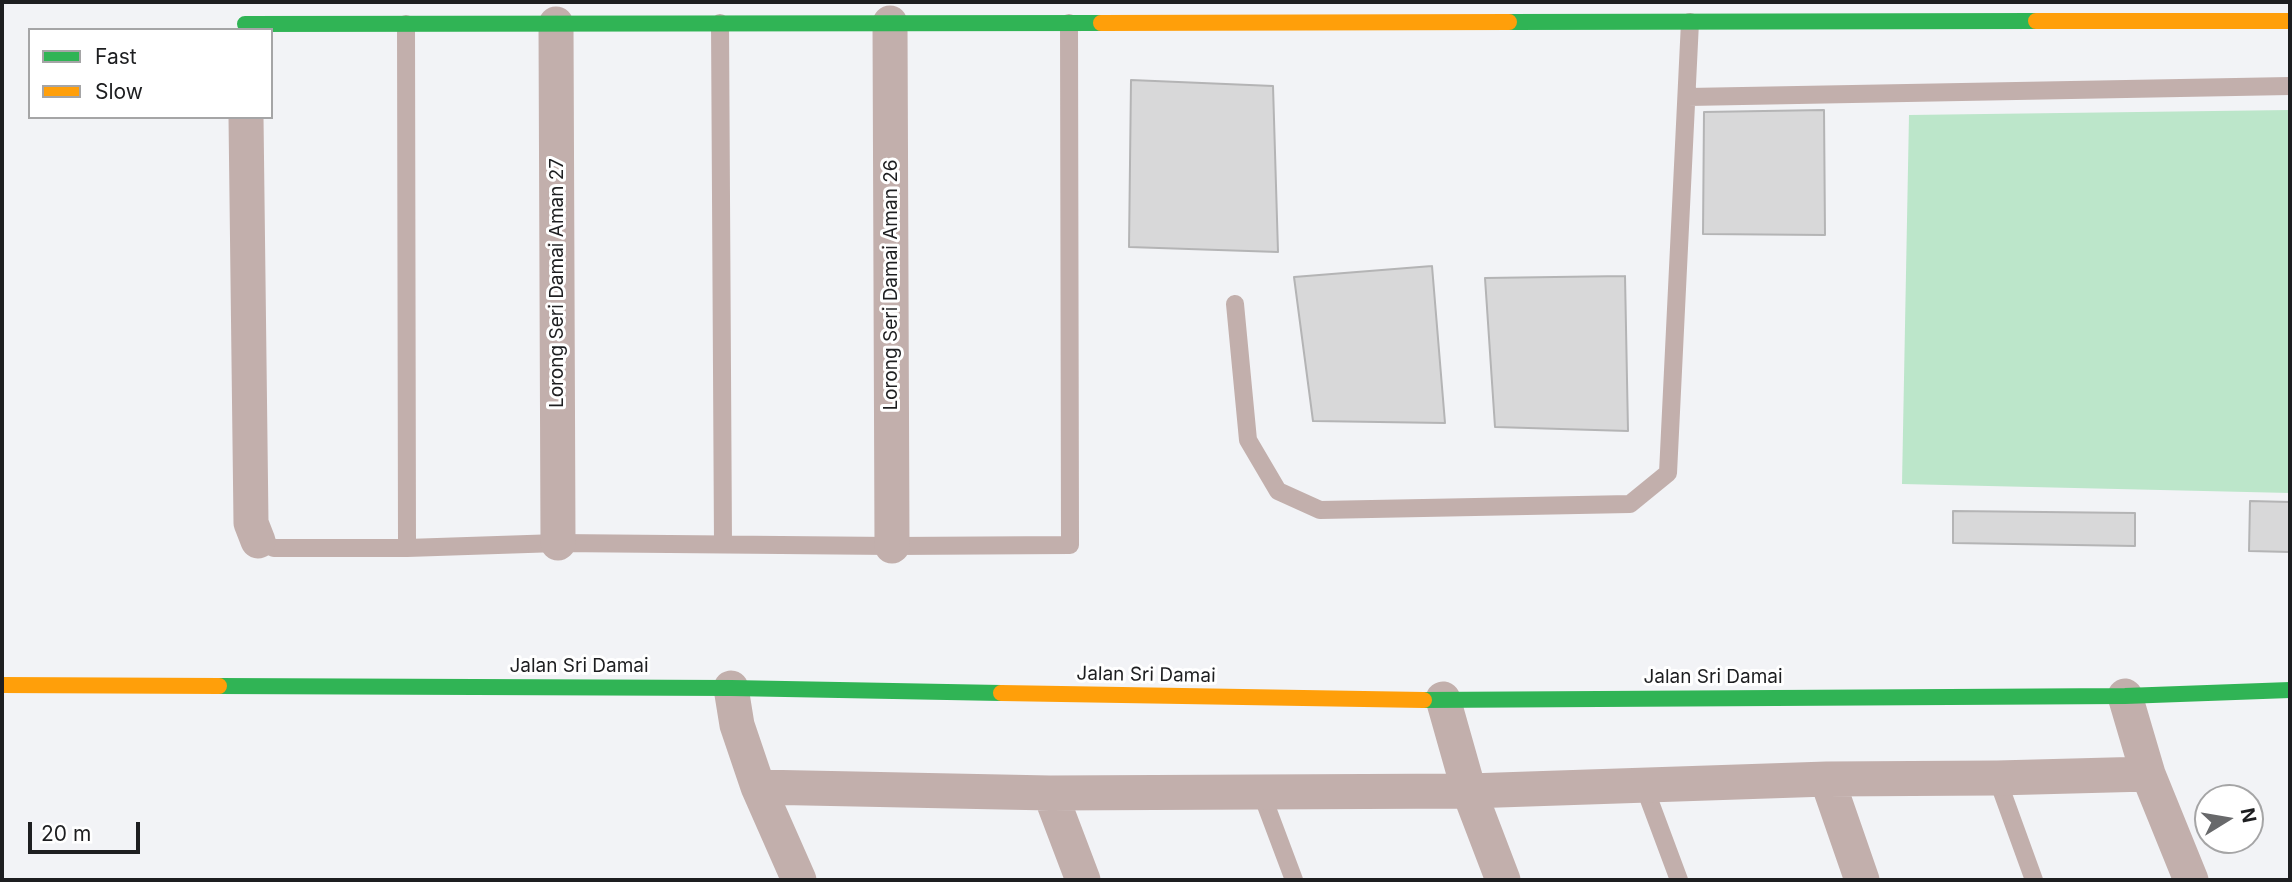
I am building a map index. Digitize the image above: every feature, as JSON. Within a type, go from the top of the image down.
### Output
[{"type":"street","points":[[245,18],[406,24],[720,23],[847,12],[890,23],[1069,23],[1327,12],[1498,22],[1614,12],[1690,22],[1755,22],[1877,12],[2012,21],[2135,11],[2290,21]]},
{"type":"street","name":"Lorong Seri Damai Aman 26","points":[[890,23],[892,547]]},
{"type":"street","name":"Lorong Seri Damai Aman 27","points":[[556,24],[558,542]]},
{"type":"street","points":[[246,119],[251,523],[258,541]]},
{"type":"street","name":"Jalan Sri Damai","points":[[2,685],[731,688],[1340,699],[2125,696],[2290,690]]},
{"type":"street","points":[[731,688],[737,725],[758,787],[799,880]]},
{"type":"street","points":[[2125,696],[2148,774],[2191,880]]},
{"type":"street","points":[[1443,699],[1469,791],[1503,880]]},
{"type":"street","points":[[758,787],[1050,793],[1469,791],[1827,779],[2148,774]]},
{"type":"street","points":[[1827,779],[1862,880]]},
{"type":"street","points":[[1050,793],[1083,880]]},
{"type":"lane","points":[[1497,2],[1498,22]]},
{"type":"lane","points":[[1755,2],[1755,22]]},
{"type":"lane","points":[[2011,2],[2012,21]]},
{"type":"lane","points":[[2264,2],[2265,21]]},
{"type":"lane","points":[[1235,304],[1248,440],[1278,491],[1320,510],[1630,504],[1668,473],[1690,22]]},
{"type":"lane","points":[[720,23],[723,544]]},
{"type":"lane","points":[[258,541],[274,548],[407,548],[558,542],[892,547],[1070,545],[1069,23]]},
{"type":"lane","points":[[406,24],[407,548]]},
{"type":"lane","points":[[1688,97],[2290,86]]},
{"type":"lane","points":[[1997,778],[2034,880]]},
{"type":"lane","points":[[1644,786],[1679,880]]},
{"type":"lane","points":[[1261,792],[1294,880]]},
{"type":"green space","points":[[2290,110],[2290,493],[1902,484],[1909,115]]},
{"type":"building","points":[[1131,80],[1273,86],[1278,252],[1129,247]]},
{"type":"building","points":[[1824,110],[1825,235],[1703,234],[1704,112]]},
{"type":"building","points":[[1432,266],[1445,423],[1313,421],[1294,277]]},
{"type":"building","points":[[1625,276],[1628,431],[1495,427],[1485,278]]},
{"type":"building","points":[[2250,501],[2290,502],[2290,552],[2249,551]]},
{"type":"building","points":[[1953,511],[2135,513],[2135,546],[1953,543]]},
{"type":"traffic: fast","points":[[1509,22],[2036,21]]},
{"type":"traffic: fast","points":[[245,24],[1101,23]]},
{"type":"traffic: fast","points":[[219,686],[731,688],[1001,693]]},
{"type":"traffic: fast","points":[[1424,700],[2125,696],[2290,690]]},
{"type":"traffic: slow","points":[[2036,21],[2290,21]]},
{"type":"traffic: slow","points":[[1101,23],[1509,22]]},
{"type":"traffic: slow","points":[[2,685],[219,686]]},
{"type":"traffic: slow","points":[[1001,693],[1424,700]]}]
